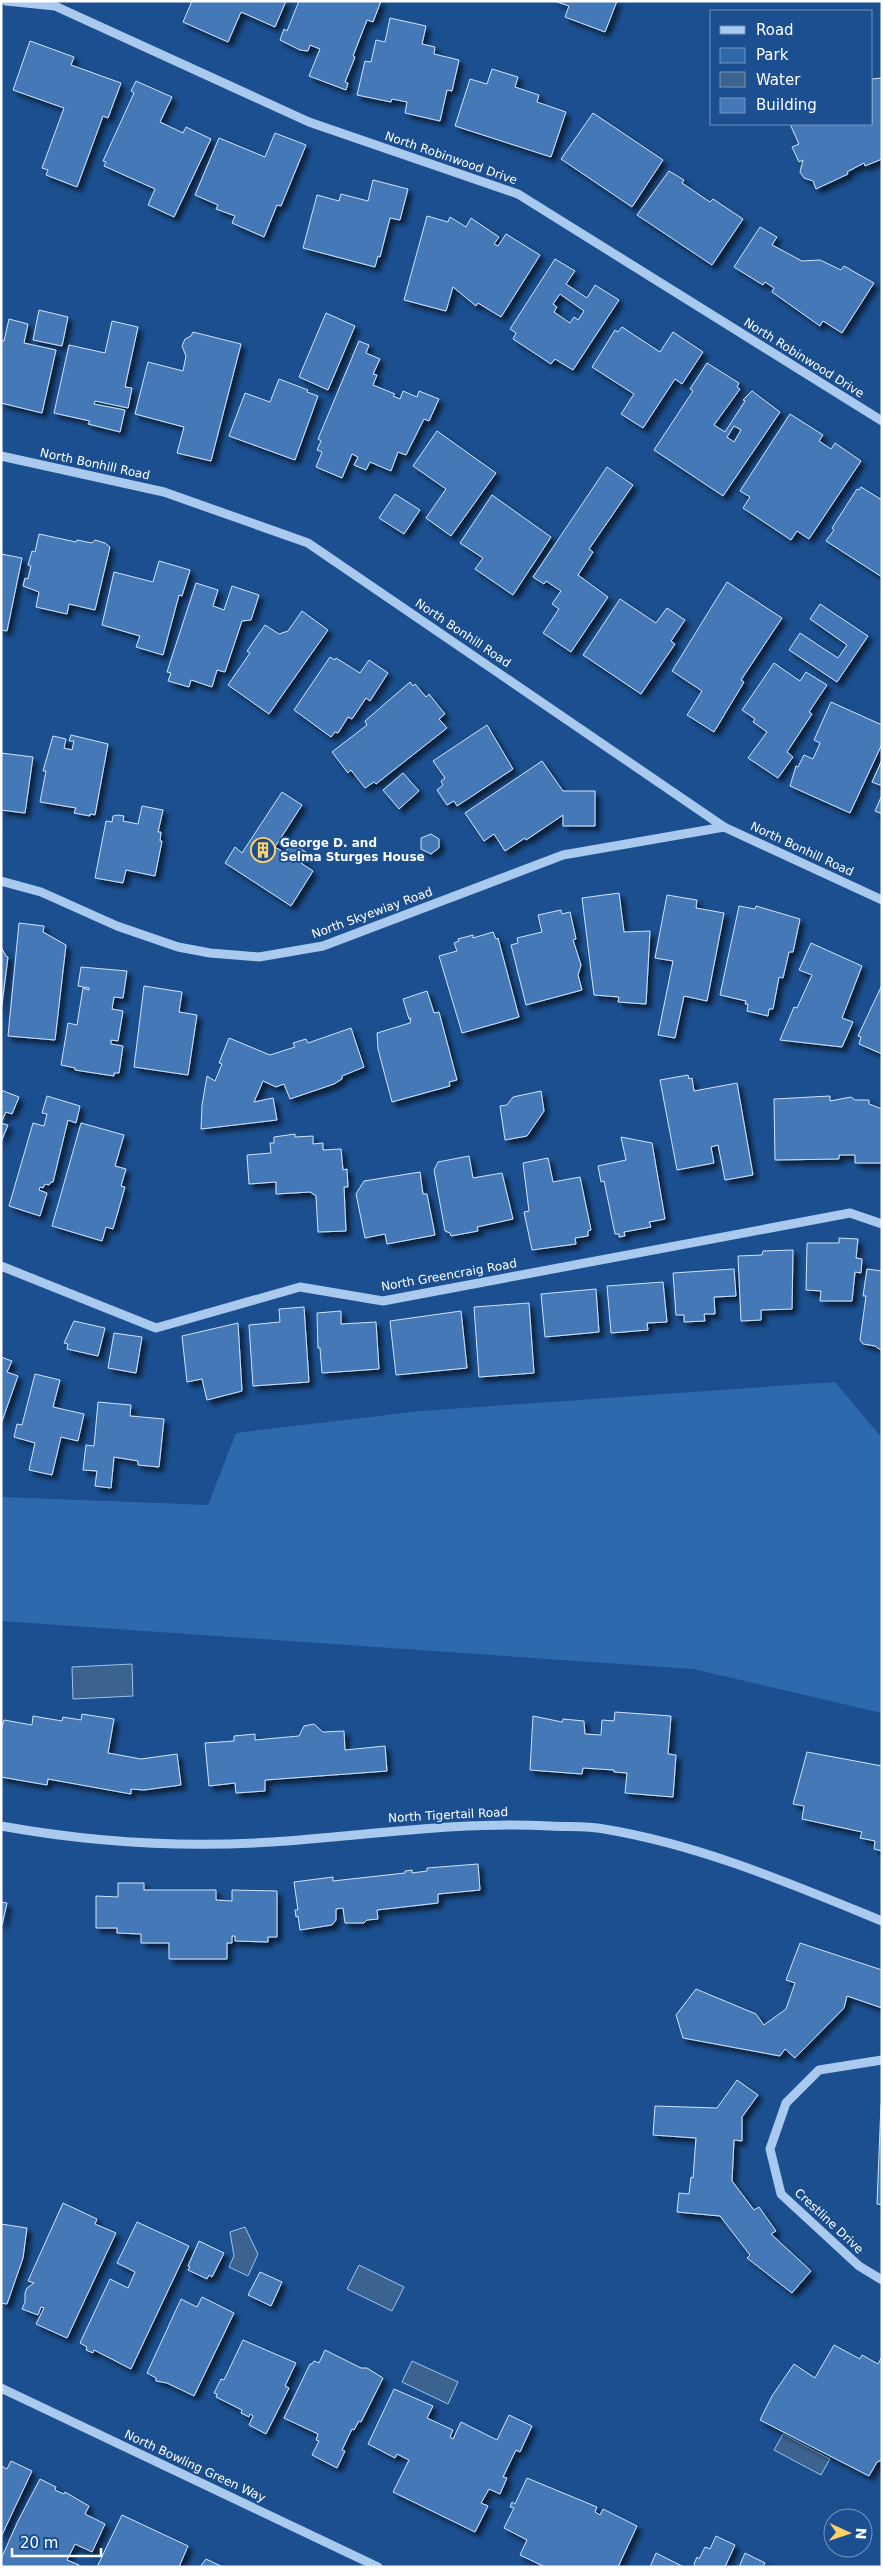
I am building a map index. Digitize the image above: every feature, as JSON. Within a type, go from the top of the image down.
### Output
[{"type":"street","name":"North Robinwood Drive","points":[[6,1],[55,6],[309,122],[518,194],[882,421]]},
{"type":"street","name":"North Bonhill Road","points":[[1,456],[164,492],[308,543],[724,827],[882,900]]},
{"type":"street","name":"North Skyewiay Road","points":[[1,881],[40,892],[117,926],[178,947],[210,953],[259,957],[323,946],[563,855],[724,827]]},
{"type":"street","name":"North Greencraig Road","points":[[1,1266],[156,1328],[300,1287],[383,1301],[850,1213],[882,1224]]},
{"type":"street","name":"North Tigertail Road","points":[[1,1826],[36,1832],[156,1845],[270,1842],[400,1829],[502,1823],[603,1829],[694,1849],[776,1878],[882,1922]]},
{"type":"street","name":"Crestline Drive","points":[[882,2060],[819,2070],[786,2103],[770,2149],[782,2194],[859,2266],[882,2280]]},
{"type":"street","name":"North Bowling Green Way","points":[[1,2388],[378,2567]]},
{"type":"green space","points":[[835,1382],[882,1438],[882,1713],[693,1669],[1,1621],[1,1497],[208,1505],[236,1433],[421,1411]]},
{"type":"water","points":[[132,1664],[133,1696],[73,1699],[72,1667]]},
{"type":"water","points":[[245,2227],[258,2254],[248,2276],[229,2267],[234,2256],[230,2232]]},
{"type":"water","points":[[359,2265],[404,2287],[392,2311],[347,2289]]},
{"type":"water","points":[[412,2361],[458,2382],[448,2404],[402,2382]]},
{"type":"water","points":[[783,2434],[830,2459],[821,2475],[774,2450]]},
{"type":"building","points":[[192,1],[286,1],[275,27],[241,12],[228,42],[183,22]]},
{"type":"building","points":[[299,1],[381,1],[373,22],[367,20],[345,82],[348,83],[346,90],[309,76],[320,49],[310,45],[308,51],[300,50],[280,40],[284,29],[287,31]]},
{"type":"building","points":[[554,1],[617,1],[605,32],[565,17],[569,6]]},
{"type":"building","points":[[390,18],[426,26],[422,44],[435,47],[434,54],[459,60],[452,91],[447,90],[440,121],[405,113],[407,102],[392,99],[391,102],[357,95],[365,61],[371,62],[376,40],[385,42]]},
{"type":"building","points":[[30,41],[74,57],[71,65],[121,83],[108,118],[103,116],[77,187],[46,175],[48,170],[42,168],[64,108],[13,90]]},
{"type":"building","points":[[492,69],[518,77],[515,87],[539,95],[537,102],[566,112],[551,157],[455,126],[470,79],[487,84]]},
{"type":"building","points":[[882,78],[882,159],[865,166],[864,163],[847,172],[848,174],[816,189],[813,181],[804,178],[800,172],[803,160],[799,162],[792,147],[799,144],[790,125],[873,125],[873,79]]},
{"type":"building","points":[[136,81],[172,97],[160,122],[183,133],[186,127],[211,139],[174,217],[148,205],[155,189],[104,166],[106,162],[103,161],[134,93],[131,91]]},
{"type":"building","points":[[593,113],[663,160],[632,207],[561,159]]},
{"type":"building","points":[[275,133],[306,145],[281,206],[277,205],[264,237],[232,223],[235,216],[216,209],[218,205],[195,195],[219,138],[265,157]]},
{"type":"building","points":[[669,171],[684,180],[682,183],[710,202],[713,199],[743,219],[712,265],[637,215]]},
{"type":"building","points":[[373,180],[408,189],[400,220],[390,218],[380,257],[378,256],[375,267],[303,248],[317,195],[339,201],[341,194],[368,201]]},
{"type":"building","points":[[427,216],[448,222],[450,217],[466,227],[471,218],[499,237],[494,244],[498,246],[506,234],[540,255],[501,317],[478,303],[476,306],[453,287],[446,311],[404,300]]},
{"type":"building","points":[[760,227],[777,237],[772,245],[802,261],[820,260],[841,270],[844,266],[874,283],[842,333],[823,321],[820,326],[772,292],[774,288],[765,282],[763,285],[734,267]]},
{"type":"building","points":[[555,259],[575,271],[566,284],[587,298],[595,285],[619,300],[573,370],[555,359],[551,364],[513,339],[516,333],[510,329]],"holes":[[[560,294],[584,311],[578,320],[574,317],[570,323],[554,312],[557,307],[553,304]]]},
{"type":"building","points":[[39,310],[68,317],[62,346],[33,340]]},
{"type":"building","points":[[326,313],[355,326],[328,390],[299,377]]},
{"type":"building","points":[[9,319],[28,324],[24,343],[56,350],[42,413],[1,403],[1,340],[4,341]]},
{"type":"building","points":[[112,321],[138,327],[125,387],[132,388],[128,408],[95,401],[94,404],[125,410],[120,432],[88,424],[90,421],[54,413],[69,345],[105,353]]},
{"type":"building","points":[[622,327],[660,352],[673,332],[703,352],[682,384],[675,379],[643,428],[621,414],[634,394],[592,367],[615,330],[618,332]]},
{"type":"building","points":[[193,332],[241,344],[211,461],[177,453],[184,427],[135,414],[148,362],[183,371],[186,356],[182,346],[185,339],[191,336]]},
{"type":"building","points":[[359,341],[369,345],[366,353],[380,359],[373,374],[377,375],[373,385],[395,394],[393,396],[400,399],[403,391],[417,397],[419,391],[439,399],[429,421],[424,419],[406,455],[398,452],[391,471],[370,462],[366,470],[354,465],[358,457],[352,454],[342,478],[316,467],[322,452],[317,450],[321,441],[318,439]]},
{"type":"building","points":[[707,363],[739,383],[737,387],[740,389],[714,425],[725,432],[745,401],[743,400],[752,391],[780,412],[723,496],[654,450],[693,391],[690,389]],"holes":[[[734,426],[741,430],[734,442],[727,437]]]},
{"type":"building","points":[[279,379],[308,390],[307,392],[318,396],[295,460],[229,436],[245,393],[270,402]]},
{"type":"building","points":[[790,414],[823,435],[819,441],[831,449],[835,443],[861,461],[809,539],[797,531],[791,540],[743,508],[750,497],[740,491]]},
{"type":"building","points":[[437,431],[496,473],[451,536],[426,518],[446,489],[413,466]]},
{"type":"building","points":[[607,467],[633,485],[589,549],[593,552],[578,575],[608,597],[571,652],[543,633],[559,609],[552,604],[561,591],[546,581],[544,584],[533,577]]},
{"type":"building","points":[[861,487],[882,500],[882,577],[826,541],[834,530],[832,528],[857,489],[859,490]]},
{"type":"building","points":[[395,494],[420,510],[404,534],[379,518]]},
{"type":"building","points":[[492,495],[551,537],[513,595],[475,569],[483,558],[460,543]]},
{"type":"building","points":[[39,534],[76,542],[77,540],[92,543],[95,540],[105,543],[110,547],[95,610],[69,604],[67,614],[36,607],[39,592],[23,586],[25,578],[28,579],[31,566],[28,565],[32,551],[35,552]]},
{"type":"building","points":[[1,554],[22,558],[7,631],[1,630]]},
{"type":"building","points":[[159,561],[190,570],[182,596],[179,595],[163,655],[136,647],[140,636],[102,625],[114,572],[153,582]]},
{"type":"building","points":[[727,582],[782,618],[741,680],[744,682],[714,732],[687,715],[702,691],[672,671]]},
{"type":"building","points":[[196,583],[218,590],[213,606],[224,610],[232,586],[259,595],[251,620],[242,621],[225,672],[217,670],[212,687],[191,680],[189,687],[168,681],[171,673],[167,672]]},
{"type":"building","points":[[620,599],[656,623],[667,608],[685,620],[671,641],[675,644],[641,694],[583,655]]},
{"type":"building","points":[[820,604],[868,636],[837,682],[789,650],[800,633],[838,658],[847,645],[810,619]]},
{"type":"building","points":[[302,611],[328,630],[269,714],[228,685],[250,653],[247,651],[265,625],[279,634],[288,631]]},
{"type":"building","points":[[330,657],[335,660],[336,658],[360,673],[369,660],[388,673],[370,701],[366,698],[352,719],[348,717],[338,733],[335,732],[331,737],[294,710]]},
{"type":"building","points":[[774,663],[800,681],[806,672],[827,685],[809,712],[812,714],[787,752],[793,757],[778,778],[748,758],[767,732],[753,722],[755,719],[742,710]]},
{"type":"building","points":[[410,682],[413,686],[415,684],[426,697],[429,694],[445,714],[439,719],[447,728],[376,784],[374,782],[365,788],[351,770],[348,773],[332,752],[367,725],[365,721]]},
{"type":"building","points":[[831,702],[882,725],[882,744],[850,813],[790,786],[796,766],[798,767],[804,755],[813,759],[820,743],[814,740]]},
{"type":"building","points":[[487,725],[513,769],[457,806],[454,801],[447,805],[437,790],[443,785],[441,781],[445,778],[433,761]]},
{"type":"building","points":[[71,735],[108,744],[95,815],[74,813],[76,808],[40,802],[46,771],[43,771],[53,736],[66,739],[64,748],[72,750],[74,741],[69,741]]},
{"type":"building","points":[[1,753],[33,757],[25,813],[1,810]]},
{"type":"building","points":[[882,760],[882,786],[872,782]]},
{"type":"building","points":[[542,761],[563,791],[595,791],[595,826],[563,826],[563,815],[526,840],[525,838],[505,851],[494,834],[484,841],[465,813]]},
{"type":"building","points":[[403,773],[419,791],[399,809],[383,790]]},
{"type":"building","name":"George D. and Selma Sturges House","points":[[282,792],[302,805],[275,847],[285,853],[292,843],[307,853],[301,863],[313,871],[291,906],[225,863],[235,847],[242,853]]},
{"type":"building","points":[[882,795],[882,814],[875,811]]},
{"type":"building","points":[[142,806],[163,810],[158,832],[161,832],[160,841],[162,841],[155,876],[126,870],[123,883],[95,878],[106,821],[112,822],[113,816],[118,815],[124,816],[123,821],[138,824]]},
{"type":"building","points":[[431,834],[439,839],[439,848],[431,854],[421,849],[421,838]]},
{"type":"building","points":[[619,893],[624,932],[650,931],[646,1004],[618,1002],[619,997],[594,995],[582,898]]},
{"type":"building","points":[[667,895],[697,900],[696,908],[724,913],[707,1001],[684,996],[675,1038],[658,1035],[673,961],[655,958]]},
{"type":"building","points":[[739,906],[755,909],[756,906],[800,919],[793,952],[789,952],[783,978],[779,977],[773,1009],[769,1009],[768,1016],[747,1011],[748,1004],[745,1004],[746,1001],[720,995]]},
{"type":"building","points":[[561,910],[562,914],[570,912],[576,939],[573,940],[581,965],[578,975],[582,990],[526,1005],[511,945],[518,943],[517,938],[542,932],[538,915]]},
{"type":"building","points":[[19,923],[44,926],[43,932],[66,945],[55,1040],[8,1036]]},
{"type":"building","points":[[493,932],[496,939],[498,938],[519,1017],[462,1033],[439,956],[457,951],[454,943],[459,941],[458,939],[473,935],[473,938]]},
{"type":"building","points":[[811,943],[862,966],[842,1018],[853,1022],[842,1047],[780,1040],[794,1007],[797,1008],[812,975],[799,970]]},
{"type":"building","points":[[1,947],[8,957],[1,1012]]},
{"type":"building","points":[[81,967],[127,971],[123,998],[114,997],[112,1009],[123,1011],[118,1041],[111,1040],[111,1044],[123,1046],[119,1073],[114,1073],[114,1076],[75,1070],[75,1068],[61,1065],[68,1023],[77,1025],[83,988],[89,990],[89,988],[78,986]]},
{"type":"building","points":[[882,985],[882,1054],[859,1044],[861,1037],[858,1036]]},
{"type":"building","points":[[144,986],[182,992],[179,1012],[197,1015],[188,1075],[134,1067]]},
{"type":"building","points":[[427,991],[434,1013],[439,1012],[457,1080],[449,1082],[450,1086],[392,1102],[378,1049],[377,1033],[410,1023],[411,1018],[409,1019],[403,999]]},
{"type":"building","points":[[351,1028],[364,1067],[342,1076],[342,1079],[334,1084],[290,1099],[284,1084],[276,1087],[263,1081],[254,1102],[273,1098],[277,1120],[201,1129],[202,1105],[207,1076],[215,1081],[222,1064],[219,1063],[229,1038],[270,1055],[295,1047],[293,1043],[306,1039],[308,1043]]},
{"type":"building","points":[[688,1075],[689,1079],[692,1078],[694,1091],[737,1083],[753,1175],[725,1180],[718,1145],[711,1147],[714,1163],[677,1170],[660,1080]]},
{"type":"building","points":[[1,1090],[19,1097],[12,1114],[6,1112],[1,1123]]},
{"type":"building","points":[[541,1091],[544,1111],[527,1136],[505,1140],[500,1106],[507,1105],[513,1097]]},
{"type":"building","points":[[47,1096],[80,1106],[76,1123],[68,1120],[53,1182],[49,1185],[45,1184],[43,1188],[40,1187],[39,1190],[47,1193],[40,1216],[9,1206],[33,1123],[44,1126],[47,1114],[42,1113]]},
{"type":"building","points":[[830,1096],[830,1101],[851,1097],[855,1100],[869,1100],[869,1104],[882,1109],[882,1163],[855,1163],[855,1155],[839,1155],[839,1159],[775,1160],[774,1099]]},
{"type":"building","points":[[1,1123],[8,1125],[1,1142]]},
{"type":"building","points":[[81,1123],[124,1135],[115,1166],[126,1169],[121,1186],[125,1187],[113,1229],[106,1227],[102,1241],[52,1226]]},
{"type":"building","points":[[295,1134],[295,1137],[313,1136],[313,1144],[323,1143],[323,1150],[341,1149],[343,1170],[347,1169],[348,1187],[344,1187],[346,1231],[318,1232],[316,1196],[310,1192],[276,1194],[276,1182],[249,1184],[247,1155],[271,1153],[270,1143],[274,1143],[274,1137]]},
{"type":"building","points":[[621,1137],[652,1143],[665,1219],[649,1222],[651,1227],[624,1232],[625,1236],[619,1237],[619,1234],[615,1234],[604,1181],[601,1182],[598,1166],[626,1160]]},
{"type":"building","points":[[469,1156],[473,1178],[502,1173],[513,1219],[477,1227],[478,1231],[451,1236],[450,1233],[445,1231],[434,1170],[438,1162]]},
{"type":"building","points":[[548,1158],[553,1182],[580,1177],[591,1230],[588,1231],[588,1236],[575,1238],[576,1244],[532,1250],[524,1212],[529,1211],[523,1163]]},
{"type":"building","points":[[420,1172],[423,1194],[427,1194],[435,1235],[387,1244],[385,1234],[365,1238],[356,1194],[364,1181]]},
{"type":"building","points":[[839,1238],[858,1239],[856,1258],[862,1259],[861,1273],[855,1272],[852,1301],[820,1301],[821,1291],[806,1290],[807,1243],[839,1243]]},
{"type":"building","points":[[793,1250],[792,1309],[761,1310],[761,1320],[741,1321],[738,1256],[762,1255],[763,1251]]},
{"type":"building","points":[[734,1269],[736,1296],[714,1297],[715,1314],[704,1314],[705,1321],[684,1322],[684,1315],[676,1315],[673,1273]]},
{"type":"building","points":[[867,1269],[882,1271],[882,1351],[875,1346],[863,1344],[860,1340],[866,1296],[863,1296]]},
{"type":"building","points":[[663,1282],[667,1322],[647,1323],[648,1330],[611,1333],[607,1286]]},
{"type":"building","points":[[596,1289],[599,1332],[545,1337],[541,1294]]},
{"type":"building","points":[[529,1303],[534,1373],[479,1377],[474,1307]]},
{"type":"building","points":[[304,1307],[309,1382],[253,1386],[249,1325],[280,1322],[279,1309]]},
{"type":"building","points":[[341,1311],[341,1324],[376,1322],[379,1369],[322,1373],[320,1348],[318,1348],[317,1313]]},
{"type":"building","points":[[461,1311],[467,1368],[396,1375],[390,1321]]},
{"type":"building","points":[[74,1321],[105,1328],[98,1356],[67,1349],[68,1344],[64,1343]]},
{"type":"building","points":[[238,1323],[242,1391],[207,1400],[202,1379],[187,1382],[182,1336]]},
{"type":"building","points":[[114,1333],[142,1337],[136,1373],[108,1368]]},
{"type":"building","points":[[1,1357],[12,1361],[7,1372],[18,1376],[1,1424]]},
{"type":"building","points":[[35,1374],[60,1380],[53,1407],[84,1414],[78,1441],[61,1437],[52,1475],[29,1470],[35,1443],[14,1437],[17,1424],[22,1425]]},
{"type":"building","points":[[98,1402],[131,1405],[130,1416],[164,1419],[159,1467],[138,1465],[138,1461],[114,1457],[111,1488],[95,1486],[97,1471],[83,1470],[86,1445],[94,1446]]},
{"type":"building","points":[[615,1712],[671,1716],[668,1754],[676,1755],[673,1797],[625,1793],[627,1773],[614,1772],[614,1770],[583,1768],[582,1774],[530,1770],[533,1716],[562,1722],[563,1719],[584,1721],[585,1734],[601,1735],[602,1720],[614,1721]]},
{"type":"building","points":[[82,1714],[114,1719],[108,1753],[141,1759],[177,1754],[181,1785],[144,1790],[131,1789],[131,1794],[48,1779],[47,1785],[1,1777],[1,1730],[4,1720],[32,1725],[33,1716],[62,1721],[63,1717],[81,1720]]},
{"type":"building","points":[[314,1724],[323,1732],[344,1731],[345,1750],[385,1746],[387,1771],[265,1780],[265,1791],[236,1793],[235,1783],[209,1786],[205,1743],[234,1741],[234,1736],[255,1734],[255,1740],[299,1736],[304,1726]]},
{"type":"building","points":[[807,1752],[882,1766],[882,1851],[874,1849],[875,1841],[860,1838],[862,1832],[802,1819],[804,1806],[793,1804]]},
{"type":"building","points":[[478,1864],[480,1890],[438,1894],[438,1903],[377,1910],[378,1919],[367,1920],[364,1923],[345,1923],[343,1908],[336,1909],[336,1920],[332,1925],[300,1930],[295,1910],[298,1910],[294,1882],[333,1877],[333,1881],[405,1873],[405,1871],[412,1870],[412,1873],[427,1871],[427,1868]]},
{"type":"building","points":[[118,1883],[144,1883],[144,1890],[216,1890],[216,1900],[232,1901],[232,1890],[277,1891],[277,1937],[268,1937],[268,1942],[235,1941],[235,1936],[232,1936],[232,1943],[227,1943],[227,1959],[169,1959],[169,1943],[141,1943],[141,1934],[117,1933],[117,1928],[96,1928],[96,1896],[118,1897]]},
{"type":"building","points":[[1,1902],[7,1903],[2,1925],[1,1925]]},
{"type":"building","points":[[800,1943],[882,1970],[882,2008],[847,1996],[844,2008],[795,2058],[785,2049],[780,2056],[683,2038],[676,2015],[696,1989],[756,2014],[764,2025],[786,2009],[795,1983],[786,1980]]},
{"type":"building","points":[[737,2080],[758,2095],[742,2117],[742,2141],[734,2140],[732,2181],[754,2210],[759,2207],[776,2231],[771,2234],[811,2271],[792,2293],[747,2258],[750,2255],[720,2216],[677,2212],[679,2193],[689,2194],[691,2177],[693,2178],[696,2138],[653,2135],[655,2106],[717,2108]]},
{"type":"building","points":[[882,2105],[882,2205],[877,2204]]},
{"type":"building","points":[[63,2203],[97,2219],[95,2224],[116,2233],[67,2338],[36,2324],[44,2308],[41,2307],[38,2315],[22,2309],[27,2288],[34,2283],[28,2281]]},
{"type":"building","points":[[137,2222],[189,2246],[131,2369],[94,2350],[93,2353],[86,2350],[87,2347],[80,2343],[110,2279],[128,2288],[135,2272],[117,2263]]},
{"type":"building","points":[[1,2224],[27,2228],[23,2258],[7,2304],[1,2303]]},
{"type":"building","points":[[199,2241],[224,2253],[212,2277],[209,2275],[207,2279],[188,2270]]},
{"type":"building","points":[[260,2272],[282,2282],[271,2306],[248,2295]]},
{"type":"building","points":[[202,2297],[234,2313],[194,2396],[167,2383],[156,2381],[156,2378],[147,2373],[181,2299],[197,2307]]},
{"type":"building","points":[[243,2340],[296,2363],[285,2386],[289,2388],[266,2434],[249,2425],[253,2416],[250,2414],[249,2417],[241,2413],[242,2410],[216,2397],[217,2394],[214,2393],[221,2379],[224,2380]]},
{"type":"building","points":[[834,2345],[860,2359],[862,2355],[878,2364],[882,2357],[882,2460],[877,2462],[869,2476],[760,2420],[772,2396],[794,2364],[815,2378]]},
{"type":"building","points":[[325,2350],[361,2368],[367,2368],[383,2378],[361,2422],[359,2421],[354,2430],[352,2429],[342,2450],[345,2451],[337,2468],[312,2455],[319,2441],[316,2440],[318,2434],[284,2418],[310,2364],[314,2361],[319,2363]]},
{"type":"building","points":[[394,2389],[433,2406],[427,2418],[453,2430],[450,2437],[453,2439],[461,2422],[497,2440],[509,2415],[532,2426],[520,2452],[516,2450],[503,2477],[507,2478],[500,2494],[489,2489],[481,2503],[488,2506],[475,2532],[393,2492],[409,2460],[397,2454],[395,2458],[368,2444]]},
{"type":"building","points":[[11,2461],[32,2471],[1,2537],[1,2466],[7,2469]]},
{"type":"building","points":[[527,2478],[597,2507],[595,2512],[600,2515],[603,2509],[637,2526],[618,2567],[545,2567],[520,2555],[527,2540],[504,2528],[514,2508],[510,2507],[512,2502],[515,2504]]},
{"type":"building","points":[[40,2479],[56,2487],[55,2490],[64,2494],[65,2492],[89,2506],[85,2514],[105,2524],[92,2552],[75,2544],[67,2560],[79,2565],[78,2567],[1,2567],[1,2559]]},
{"type":"building","points":[[122,2515],[188,2546],[179,2567],[97,2567]]},
{"type":"building","points":[[716,2536],[735,2545],[725,2567],[696,2567],[694,2564],[697,2557],[699,2559],[705,2547],[710,2549]]},
{"type":"building","points":[[656,2553],[684,2567],[650,2567]]},
{"type":"building","points":[[745,2553],[765,2563],[763,2567],[739,2567]]},
{"type":"building","points":[[206,2559],[223,2567],[200,2567]]},
{"type":"place","name":"George D. and Selma Sturges House","points":[[263,850]]}]
